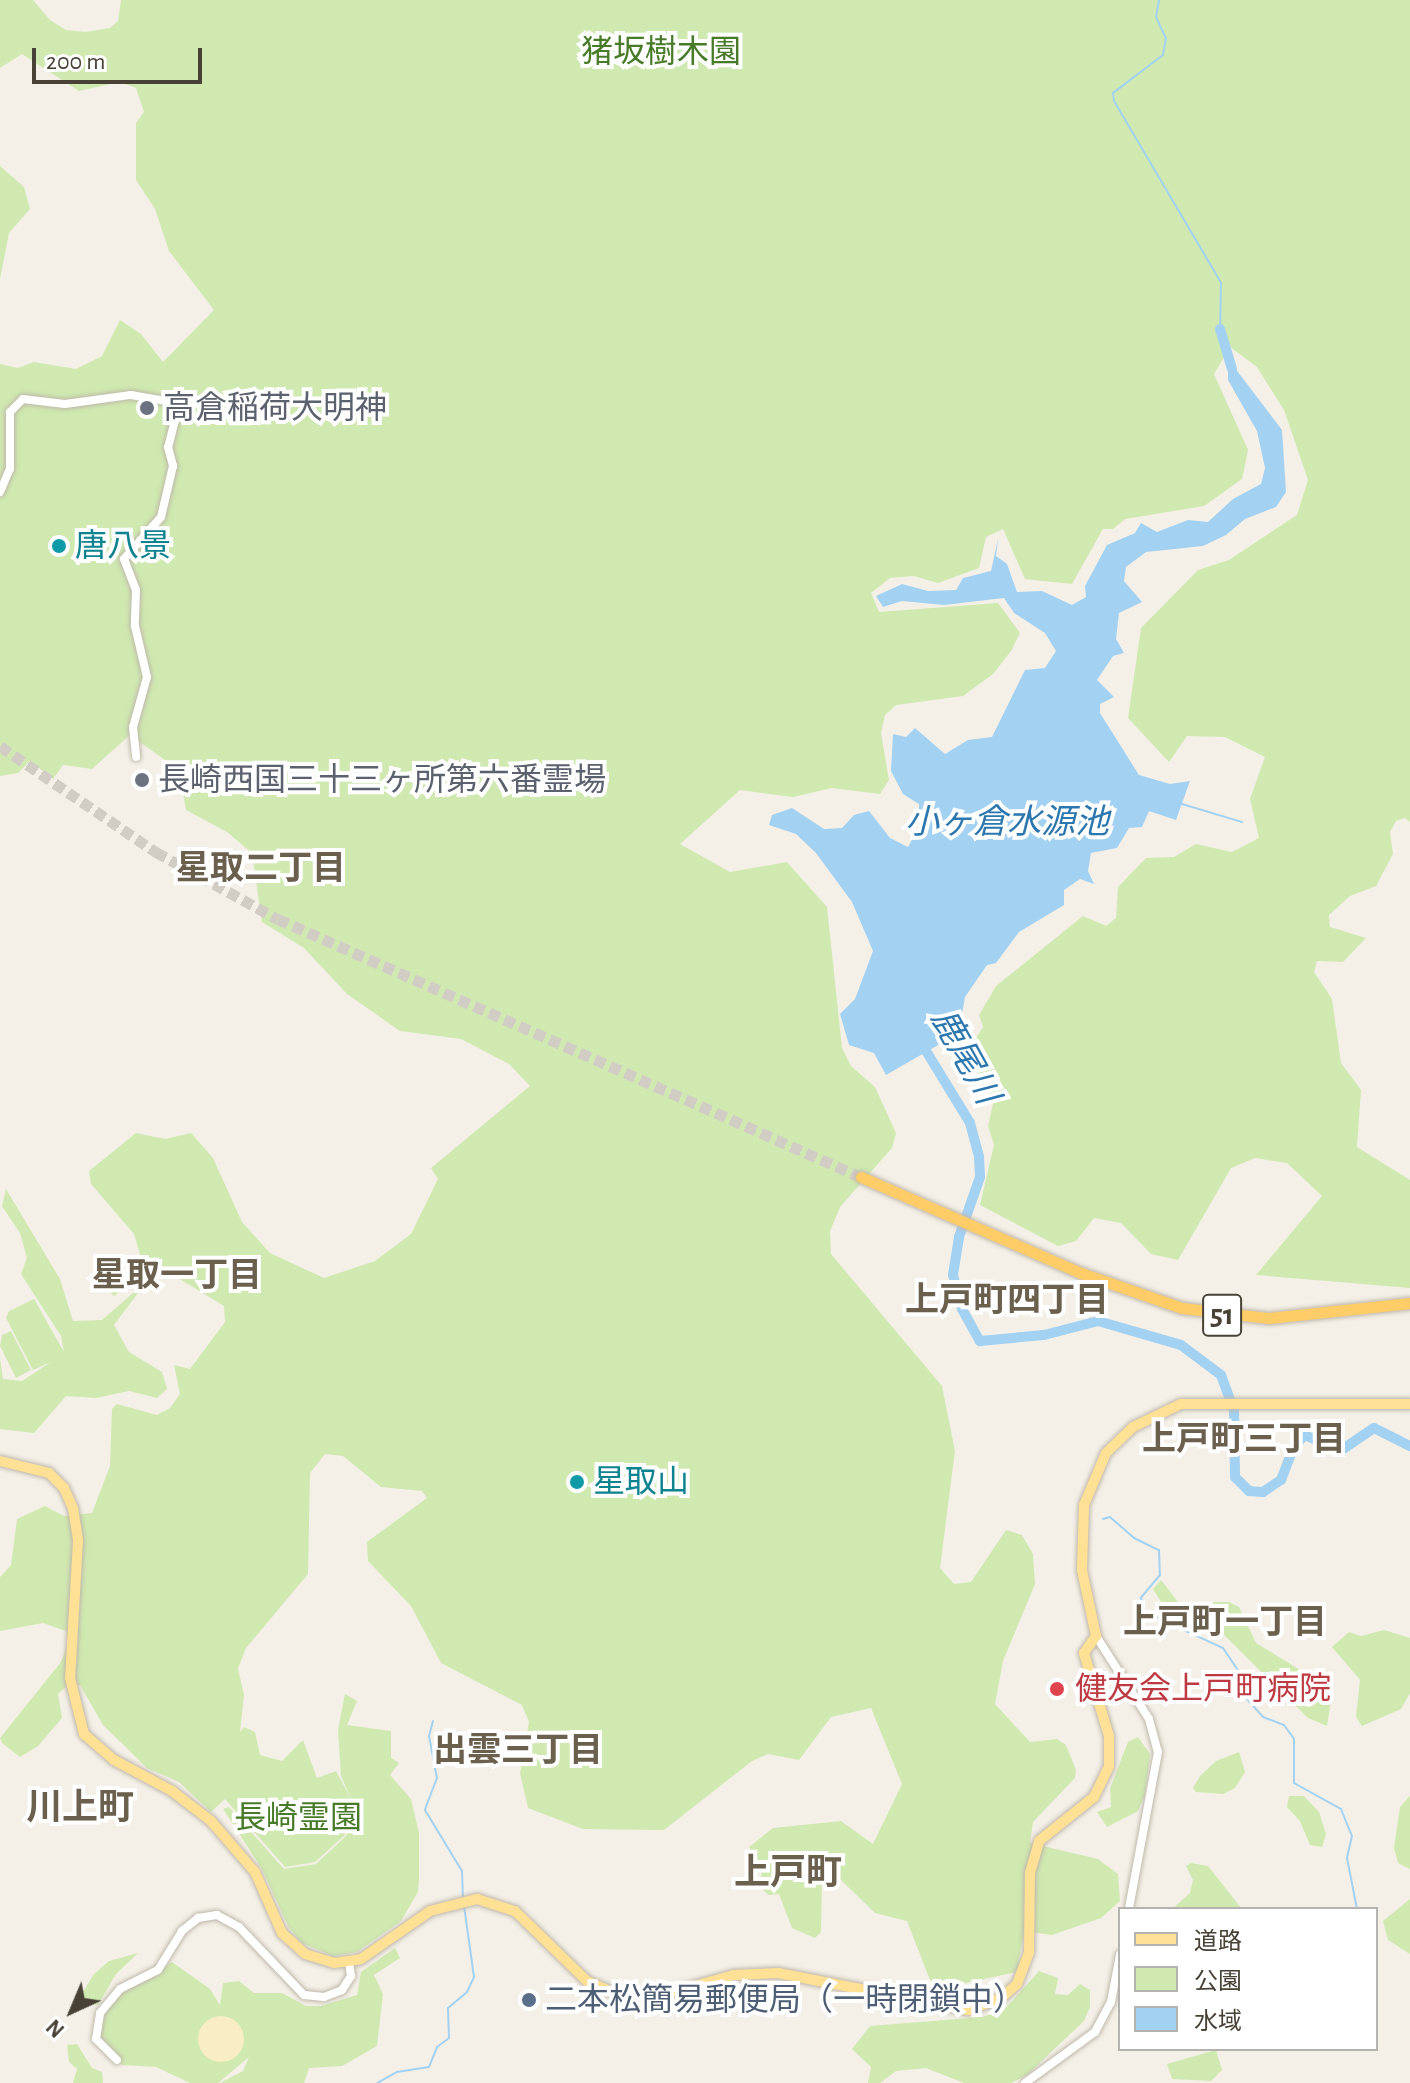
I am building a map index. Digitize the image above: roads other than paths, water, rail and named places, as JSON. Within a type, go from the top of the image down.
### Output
[{"type":"highway","name":"51","points":[[861,1177],[1081,1273],[1155,1300],[1225,1316],[1293,1318],[1409,1304]]},
{"type":"main road","points":[[0,1461],[49,1473],[69,1498],[78,1541],[70,1678],[84,1734],[114,1760],[172,1791],[211,1821],[255,1872],[282,1933],[297,1950],[323,1961],[349,1962],[378,1950],[445,1905],[477,1899],[507,1906],[524,1917],[593,1985],[637,1999],[734,1975],[778,1973],[968,2010],[1001,1998],[1017,1984],[1029,1952],[1030,1873],[1039,1841],[1094,1797],[1109,1766],[1109,1736],[1084,1653],[1096,1636],[1082,1579],[1084,1505],[1094,1472],[1115,1442],[1148,1417],[1181,1404],[1215,1400],[1410,1404]]},
{"type":"street","points":[[0,492],[10,469],[10,412],[23,399],[65,404],[131,395],[168,399],[175,407],[168,447],[173,466],[161,517],[124,559],[136,590],[135,626],[147,677],[133,727],[136,757]]},
{"type":"street","points":[[1096,1636],[1149,1719],[1158,1752],[1129,1907]]},
{"type":"street","points":[[117,2060],[96,2039],[100,2013],[120,1989],[158,1970],[182,1931],[198,1918],[217,1915],[239,1927],[304,1995],[324,1997],[342,1990],[351,1976],[349,1962]]},
{"type":"street","points":[[1025,2083],[1095,2032],[1111,2002],[1118,1965]]},
{"type":"water","name":"小ヶ倉水源池","points":[[1228,359],[1282,430],[1286,492],[1276,507],[1245,519],[1226,535],[1203,546],[1146,552],[1126,567],[1124,581],[1142,602],[1119,613],[1116,639],[1124,653],[1113,656],[1097,680],[1114,697],[1100,704],[1100,713],[1139,775],[1170,784],[1190,781],[1176,820],[1149,811],[1142,827],[1129,828],[1117,848],[1091,853],[1088,871],[1094,884],[1080,879],[1064,890],[1064,905],[1019,932],[996,963],[987,965],[965,997],[959,1033],[886,1075],[874,1053],[849,1045],[840,1014],[855,999],[873,951],[852,902],[816,853],[796,834],[769,825],[772,815],[792,808],[824,829],[842,828],[854,815],[869,811],[890,838],[908,847],[919,827],[919,804],[903,794],[891,771],[893,734],[906,737],[915,728],[945,754],[968,740],[992,737],[1025,670],[1045,668],[1056,651],[1045,633],[1014,613],[1004,598],[944,605],[902,601],[883,607],[876,596],[902,584],[928,591],[956,590],[963,578],[991,571],[998,539],[996,556],[1007,564],[1017,592],[1042,591],[1072,605],[1086,597],[1085,586],[1107,545],[1135,533],[1141,523],[1157,532],[1188,520],[1208,522],[1233,499],[1261,484],[1265,468],[1257,431],[1228,380]]},
{"type":"waterway","points":[[1159,0],[1156,17],[1166,38],[1163,55],[1113,93],[1114,101],[1221,283],[1220,329]]},
{"type":"waterway","name":"鹿尾川","points":[[1220,329],[1232,369]]},
{"type":"waterway","points":[[1182,804],[1242,822]]},
{"type":"waterway","name":"鹿尾川","points":[[920,1041],[970,1123],[979,1157],[980,1177],[959,1237],[953,1275],[962,1309],[980,1341],[1044,1335],[1098,1321],[1181,1345],[1221,1375],[1234,1411],[1235,1477],[1249,1491],[1263,1492],[1281,1480],[1294,1446],[1305,1435],[1340,1451],[1374,1428],[1410,1446]]},
{"type":"waterway","points":[[1103,1519],[1110,1517],[1134,1538],[1159,1550],[1160,1575],[1141,1598],[1145,1612],[1223,1648],[1250,1688],[1246,1698],[1263,1717],[1284,1725],[1294,1739],[1294,1783],[1341,1809],[1352,1836],[1347,1858],[1357,1907]]},
{"type":"waterway","points":[[433,1721],[429,1736],[437,1778],[425,1810],[462,1871],[463,1899]]},
{"type":"waterway","points":[[377,2083],[397,2072],[429,2067],[437,2047],[449,2038],[448,2008],[467,1992],[474,1977],[464,1906]]},
{"type":"tunnel","points":[[0,746],[156,852],[278,919],[861,1177]]},
{"type":"place","name":"高倉稲荷大明神","points":[[147,408]]},
{"type":"place","name":"唐八景","points":[[59,546]]},
{"type":"place","name":"長崎西国三十三ヶ所第六番霊場","points":[[142,780]]},
{"type":"place","name":"星取山","points":[[577,1482]]},
{"type":"place","name":"健友会上戸町病院","points":[[1057,1689]]},
{"type":"place","name":"二本松簡易郵便局（一時閉鎖中）","points":[[529,2000]]},
{"type":"district","name":"星取二丁目","points":[[261,870]]},
{"type":"district","name":"星取一丁目","points":[[177,1277]]},
{"type":"district","name":"上戸町四丁目","points":[[1007,1302]]},
{"type":"district","name":"上戸町三丁目","points":[[1244,1441]]},
{"type":"district","name":"上戸町一丁目","points":[[1225,1624]]},
{"type":"district","name":"出雲三丁目","points":[[518,1752]]},
{"type":"district","name":"川上町","points":[[80,1809]]},
{"type":"district","name":"上戸町","points":[[788,1874]]},
{"type":"park label","name":"猪坂樹木園","points":[[661,52]]},
{"type":"park label","name":"長崎霊園","points":[[298,1818]]}]
